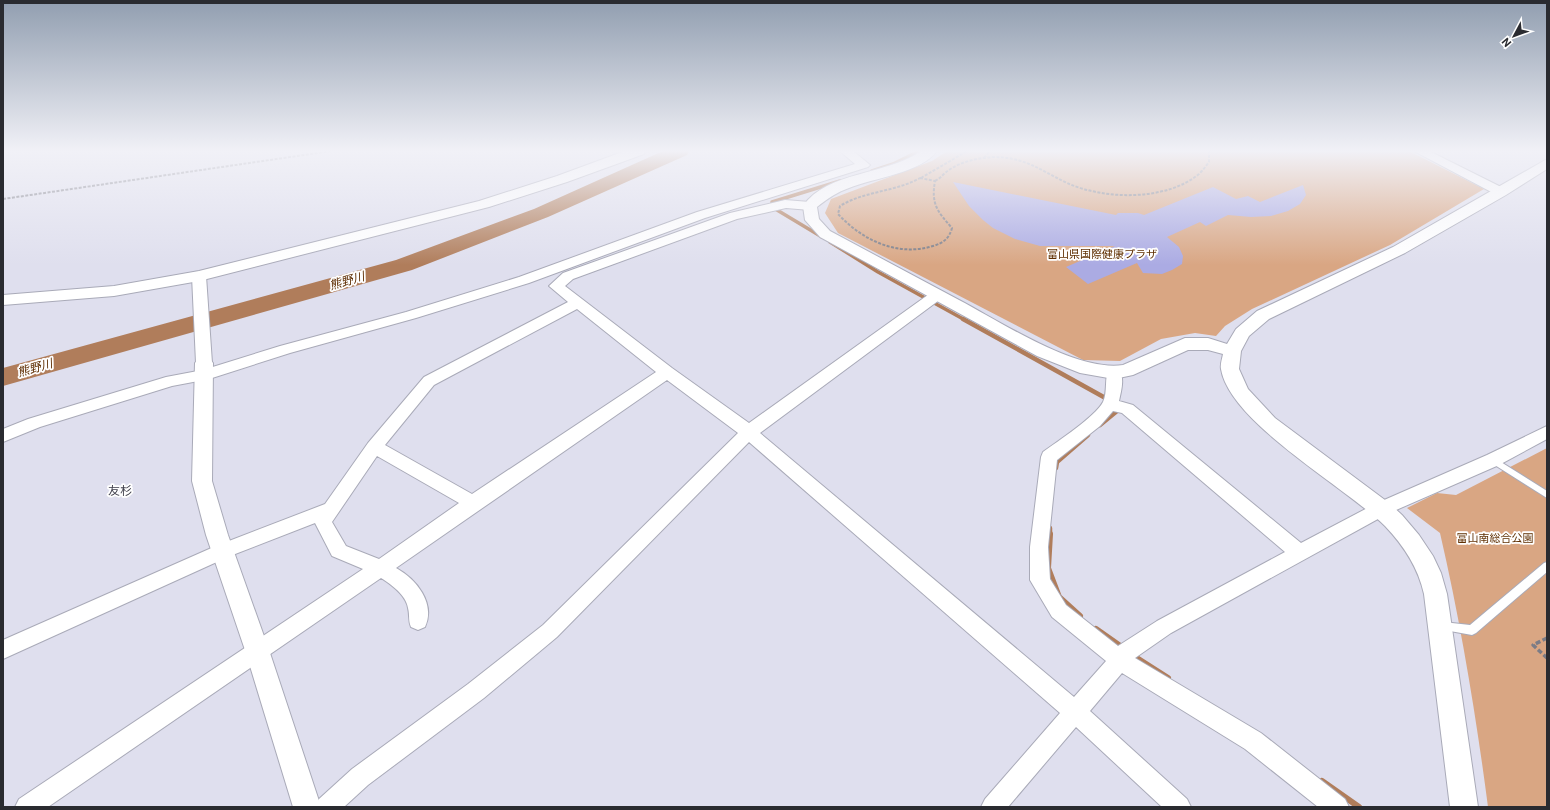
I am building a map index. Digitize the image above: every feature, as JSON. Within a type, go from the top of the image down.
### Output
[{"type":"street","points":[[3,300],[114,291],[199,281],[484,204],[533,189]]},
{"type":"street","points":[[3,436],[34,423],[204,369],[411,315],[516,282],[701,215],[789,189]]},
{"type":"street","points":[[833,189],[818,198],[810,206],[785,204],[765,210],[734,216],[568,276],[556,286],[667,372],[749,432],[1074,711],[1179,807]]},
{"type":"street","points":[[1494,189],[1501,192]]},
{"type":"street","points":[[1464,807],[1441,644],[1440,626],[1433,583],[1425,563],[1402,529],[1381,509],[1268,423],[1240,392],[1230,369],[1232,351],[1242,333],[1263,315],[1399,250],[1506,189]]},
{"type":"street","points":[[810,206],[812,220],[826,234],[1052,356],[1086,369],[1114,373],[1127,372],[1185,344],[1208,344],[1232,351]]},
{"type":"street","points":[[199,281],[204,369],[202,481],[223,551],[258,653],[307,807]]},
{"type":"street","points":[[327,807],[360,777],[476,691],[550,631],[749,432],[937,295]]},
{"type":"street","points":[[418,621],[420,612],[414,594],[398,579],[381,568],[340,551],[322,521],[374,447],[429,381],[577,303]]},
{"type":"street","points":[[27,807],[258,653],[474,503],[667,372]]},
{"type":"street","points":[[1114,373],[1115,385],[1110,405],[1094,422],[1049,458],[1039,547],[1040,580],[1059,611],[1253,741],[1338,807]]},
{"type":"street","points":[[1110,405],[1127,409],[1300,553]]},
{"type":"street","points":[[993,807],[1123,655],[1164,627],[1381,509],[1493,460],[1547,432]]},
{"type":"street","points":[[374,447],[474,503]]},
{"type":"street","points":[[3,650],[223,551],[331,508]]},
{"type":"lane","points":[[1493,460],[1547,495]]},
{"type":"lane","points":[[1440,626],[1472,630],[1547,566]]},
{"type":"path","points":[[3,199],[74,189]]},
{"type":"path","points":[[893,189],[851,199],[840,206],[838,214],[846,224],[870,238],[898,249],[914,251],[929,248],[943,242],[951,235],[952,228],[937,211],[932,196],[933,189]]},
{"type":"path","points":[[1089,189],[1114,193],[1140,193],[1167,189]]},
{"type":"path","points":[[1547,638],[1533,645],[1547,658]]},
{"type":"green space","name":"富山県国際健康プラザ","points":[[858,189],[1484,189],[1390,245],[1252,309],[1225,326],[1216,336],[1195,333],[1161,339],[1120,361],[1083,360],[838,233],[825,213],[831,199]]},
{"type":"green space","name":"富山南総合公園","points":[[1547,448],[1547,807],[1488,807],[1455,601],[1440,533],[1407,508],[1437,493],[1456,495]]},
{"type":"building","points":[[958,189],[987,189],[1116,215],[1118,213],[1138,213],[1144,215],[1209,189],[1216,189],[1236,199],[1248,196],[1260,202],[1293,189],[1304,189],[1306,195],[1300,204],[1288,211],[1271,216],[1251,217],[1228,215],[1206,226],[1200,222],[1167,237],[1179,247],[1183,256],[1182,264],[1172,270],[1162,274],[1143,273],[1137,263],[1088,284],[1066,267],[1115,246],[1040,246],[1015,239],[993,228],[969,206]]},
{"type":"waterway","name":"熊野川","points":[[3,377],[404,265],[541,213],[595,189]]},
{"type":"waterway","points":[[815,189],[772,202],[772,207],[822,237]]},
{"type":"waterway","points":[[830,242],[878,272],[965,320]]},
{"type":"waterway","points":[[963,319],[1109,400]]},
{"type":"waterway","points":[[1100,425],[1117,411],[1115,407]]},
{"type":"waterway","points":[[1056,468],[1057,462],[1088,435]]},
{"type":"waterway","points":[[1050,528],[1050,534]]},
{"type":"waterway","points":[[1050,534],[1048,568],[1059,597],[1080,616]]},
{"type":"waterway","points":[[1096,629],[1123,648]]},
{"type":"waterway","points":[[1132,655],[1168,678]]},
{"type":"waterway","points":[[1322,781],[1359,807]]},
{"type":"district","name":"友杉","points":[[120,491]]}]
